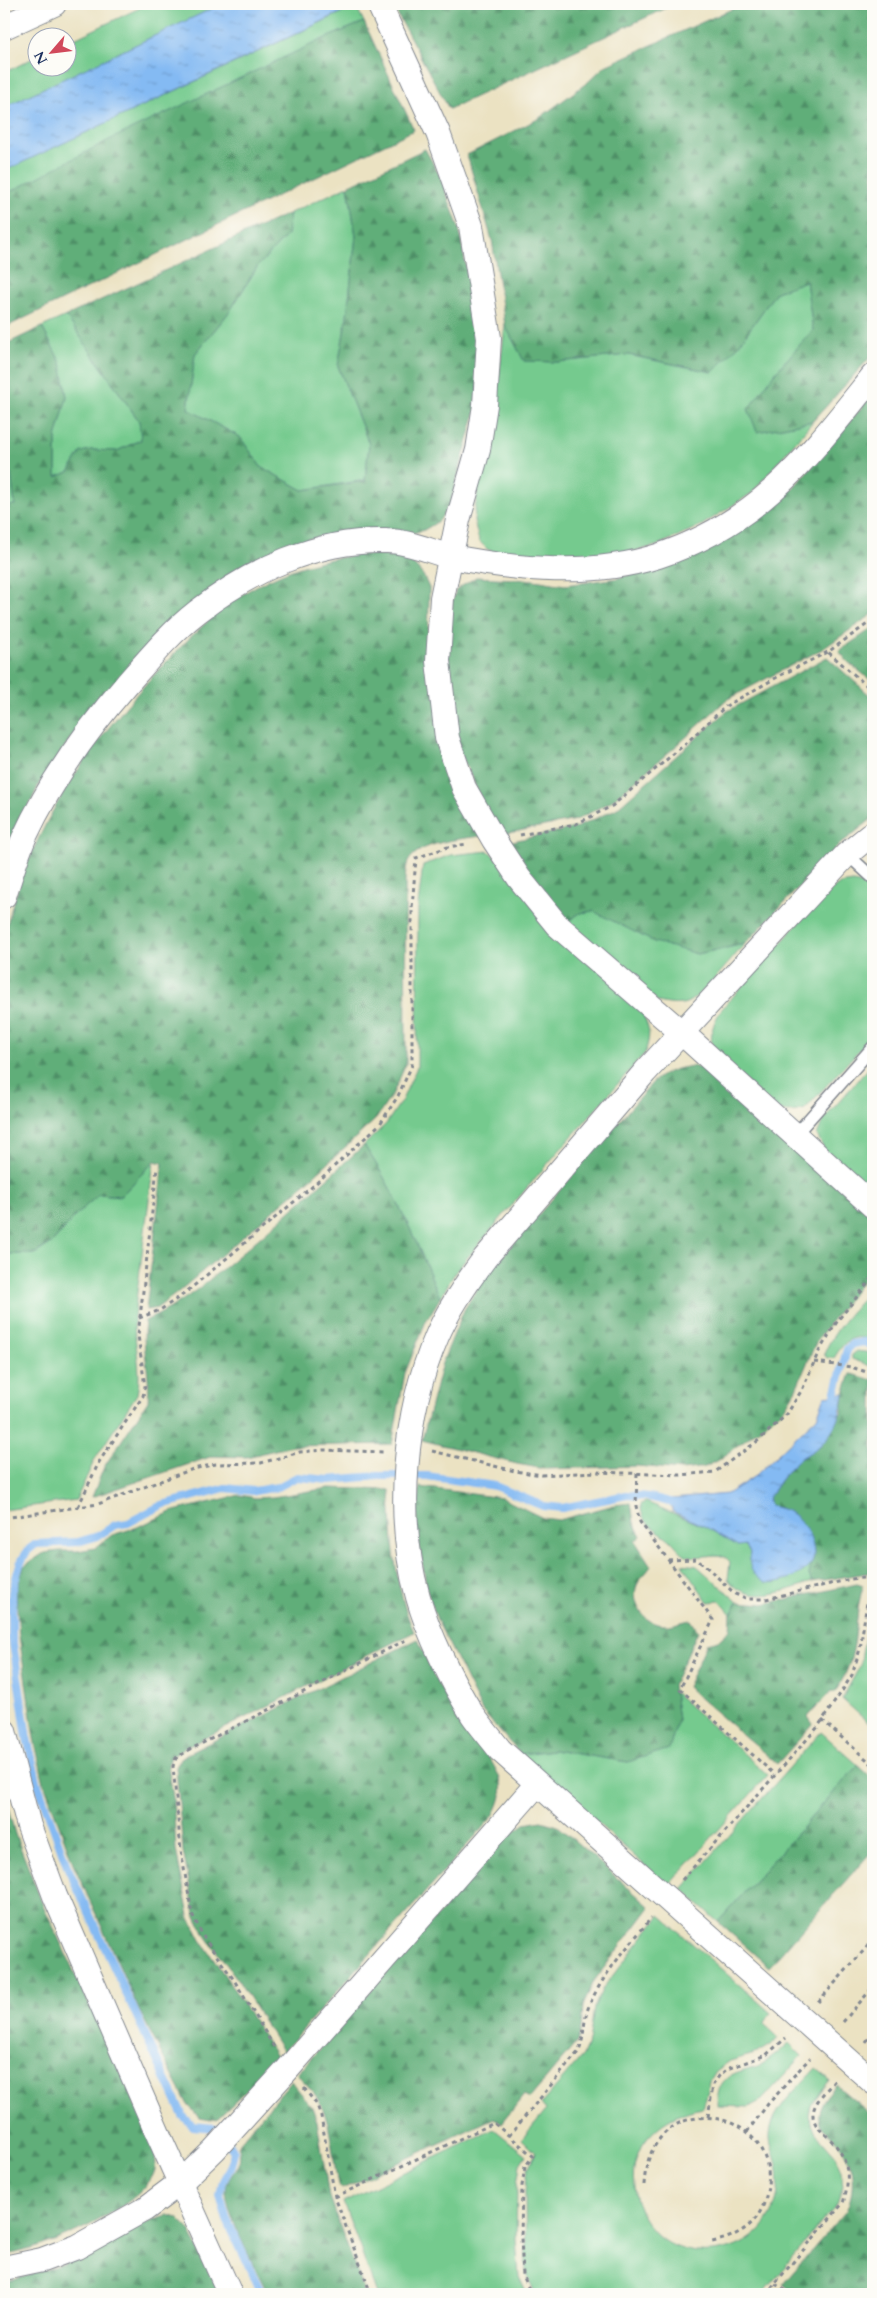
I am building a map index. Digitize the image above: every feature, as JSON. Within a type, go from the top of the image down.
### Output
[{"type":"street","points":[[4,27],[54,4]]},
{"type":"street","points":[[379,4],[438,133],[471,226],[489,338],[485,406],[478,450],[458,520],[442,598],[438,661],[447,738],[464,788],[494,840],[520,878],[557,925],[681,1032],[873,1206]]},
{"type":"street","points":[[4,896],[24,840],[48,791],[73,753],[113,700],[148,660],[196,613],[252,577],[284,561],[324,547],[389,541],[450,556],[505,565],[585,569],[628,563],[685,546],[736,519],[780,486],[813,450],[873,376]]},
{"type":"street","points":[[873,833],[847,854],[681,1032],[492,1251],[466,1284],[438,1335],[416,1405],[408,1456],[406,1492],[406,1530],[410,1560],[418,1596],[429,1628],[472,1714],[500,1750],[873,2082]]},
{"type":"street","points":[[4,1731],[29,1826],[55,1896],[158,2134],[230,2294]]},
{"type":"street","points":[[4,2268],[42,2260],[77,2247],[145,2210],[181,2182],[214,2150],[287,2070],[537,1784]]},
{"type":"lane","points":[[847,854],[873,878]]},
{"type":"lane","points":[[796,1136],[873,1047]]},
{"type":"path","points":[[139,1318],[160,1310],[184,1294],[313,1186],[380,1124],[398,1096],[412,1065],[412,908],[416,858],[448,847],[576,824],[612,806],[726,706],[781,675],[828,652],[873,620]]},
{"type":"path","points":[[828,652],[873,690]]},
{"type":"path","points":[[77,1507],[99,1462],[144,1396],[145,1387],[138,1334],[157,1168]]},
{"type":"path","points":[[4,1518],[117,1499],[193,1469],[216,1464],[261,1463],[300,1452],[323,1450],[390,1452],[408,1456],[427,1450],[514,1471],[542,1475],[636,1473],[680,1476],[715,1472],[759,1440],[787,1414],[803,1388],[814,1362],[838,1320],[873,1277]]},
{"type":"path","points":[[814,1362],[851,1367],[873,1374]]},
{"type":"path","points":[[636,1473],[636,1506],[640,1522],[647,1534],[713,1620],[680,1689],[775,1775]]},
{"type":"path","points":[[509,2136],[579,2051],[584,2038],[588,2008],[599,1984],[666,1899],[822,1720],[852,1675],[860,1649],[868,1589],[873,1579],[851,1579],[766,1599],[748,1599],[735,1594],[710,1570],[696,1560],[668,1560]]},
{"type":"path","points":[[370,2294],[335,2197],[321,2116],[317,2104],[287,2070],[234,1980],[204,1938],[192,1914],[181,1851],[173,1766],[176,1758],[188,1750],[429,1628]]},
{"type":"path","points":[[822,1720],[873,1765]]},
{"type":"path","points":[[766,2294],[843,2203],[849,2185],[847,2168],[841,2154],[818,2129],[813,2116],[816,2104],[873,2032]]},
{"type":"path","points":[[644,2185],[645,2168],[650,2153],[659,2139],[671,2128],[685,2120],[708,2117],[733,2123],[747,2132],[758,2144],[766,2158],[768,2182],[763,2206],[755,2220],[742,2231],[728,2239],[712,2242]]},
{"type":"path","points":[[335,2197],[494,2124],[533,2156],[525,2167],[521,2238],[523,2275],[532,2294]]},
{"type":"path","points":[[775,2284],[792,2294]]},
{"type":"green space","points":[[148,4],[222,4],[78,72],[78,37]]},
{"type":"green space","points":[[397,4],[675,4],[449,109],[393,6]]},
{"type":"green space","points":[[743,4],[873,4],[873,354],[813,421],[757,432],[748,409],[774,374],[813,330],[806,281],[776,292],[738,346],[713,372],[629,355],[557,362],[524,361],[505,325],[492,240],[467,155],[538,119],[588,82],[605,66]]},
{"type":"green space","points":[[356,6],[364,22],[321,40],[4,195],[4,171]]},
{"type":"green space","points":[[364,22],[414,130],[4,328],[4,195],[111,139],[321,40]]},
{"type":"green space","points":[[28,61],[28,78],[65,78],[4,107],[4,73]]},
{"type":"green space","points":[[425,149],[440,176],[459,228],[479,342],[477,408],[450,504],[439,521],[424,530],[409,534],[344,532],[308,539],[278,551],[94,705],[40,782],[15,837],[4,869],[4,507],[15,505],[11,473],[4,468],[4,345],[42,327],[61,363],[67,397],[56,438],[56,477],[69,472],[81,452],[91,450],[117,451],[141,440],[139,421],[66,316],[290,213],[287,235],[257,267],[230,311],[195,354],[188,409],[240,437],[261,467],[303,490],[365,481],[369,444],[338,366],[347,316],[356,236],[348,186]]},
{"type":"green space","points":[[348,186],[356,236],[347,316],[338,366],[369,444],[365,480],[303,490],[261,467],[240,437],[188,409],[195,354],[230,311],[257,267],[287,235],[290,213]]},
{"type":"green space","points":[[806,281],[813,330],[774,374],[757,432],[813,421],[752,493],[702,525],[656,546],[592,561],[506,558],[487,549],[479,541],[474,520],[478,487],[497,397],[505,325],[524,361],[557,362],[628,355],[712,372],[738,346],[776,292]]},
{"type":"green space","points":[[66,316],[139,421],[142,439],[117,451],[91,450],[81,452],[69,472],[56,477],[56,438],[67,397],[61,363],[42,327]]},
{"type":"green space","points":[[873,394],[873,614],[824,648],[726,700],[681,742],[610,802],[576,820],[497,835],[452,734],[445,660],[451,606],[456,590],[476,577],[534,580],[565,585],[619,578],[682,557],[755,520],[793,488]]},
{"type":"green space","points":[[4,468],[11,473],[15,505],[4,507]]},
{"type":"green space","points":[[370,554],[400,557],[413,564],[423,575],[429,588],[428,669],[481,836],[452,840],[430,846],[413,855],[407,864],[405,878],[406,1064],[393,1093],[376,1119],[307,1182],[157,1308],[146,1310],[163,1163],[154,1161],[121,1196],[99,1194],[76,1215],[53,1242],[34,1254],[4,1254],[4,938],[15,898],[29,860],[46,823],[66,788],[114,721],[168,660],[227,605],[253,588],[280,574],[318,562]]},
{"type":"green space","points":[[873,628],[873,682],[848,662],[839,651]]},
{"type":"green space","points":[[827,657],[873,698],[873,818],[838,846],[745,944],[697,954],[654,942],[593,911],[580,913],[567,922],[503,843],[575,828],[616,809],[726,712]]},
{"type":"green space","points":[[489,851],[641,1011],[648,1027],[649,1036],[645,1053],[456,1271],[440,1298],[415,1239],[376,1163],[364,1145],[386,1124],[402,1100],[417,1067],[418,905],[423,865],[451,855]]},
{"type":"green space","points":[[853,882],[863,884],[873,893],[873,1035],[805,1109],[792,1112],[779,1110],[744,1081],[713,1050],[711,1039],[714,1024],[721,1010],[822,897],[840,884]]},
{"type":"green space","points":[[593,911],[697,954],[745,944],[708,986],[692,1000],[679,1004],[658,1002],[567,922],[580,913]]},
{"type":"green space","points":[[873,1063],[873,1195],[826,1153],[817,1135],[823,1120]]},
{"type":"green space","points":[[693,1066],[709,1071],[873,1217],[873,1267],[817,1340],[796,1389],[783,1410],[719,1460],[705,1467],[682,1470],[637,1466],[545,1469],[517,1464],[422,1440],[442,1363],[464,1310],[483,1279],[653,1082],[662,1075],[672,1071]]},
{"type":"green space","points":[[364,1145],[376,1163],[415,1239],[440,1298],[426,1321],[405,1373],[392,1444],[291,1446],[247,1457],[213,1456],[92,1497],[104,1467],[148,1401],[149,1391],[144,1341],[145,1321],[185,1299],[209,1280],[290,1212]]},
{"type":"green space","points":[[154,1161],[134,1316],[139,1375],[137,1394],[95,1459],[76,1500],[4,1510],[4,1254],[35,1254],[53,1242],[76,1215],[99,1194],[121,1196]]},
{"type":"green space","points":[[873,1287],[873,1340],[855,1338],[846,1342],[834,1358],[827,1358],[824,1354],[833,1336]]},
{"type":"green space","points":[[857,1351],[873,1353],[873,1367],[852,1359],[852,1355]]},
{"type":"green space","points":[[851,1374],[873,1380],[873,1572],[812,1582],[809,1575],[814,1554],[782,1509],[770,1506],[768,1498],[798,1459],[817,1448],[842,1412],[844,1393]]},
{"type":"green space","points":[[420,1487],[502,1498],[543,1518],[559,1520],[614,1505],[631,1503],[634,1523],[641,1536],[635,1541],[651,1566],[637,1585],[635,1592],[637,1606],[645,1617],[657,1624],[671,1625],[691,1620],[698,1631],[673,1685],[678,1720],[669,1749],[628,1762],[553,1750],[520,1754],[482,1711],[438,1622],[428,1594],[416,1529]]},
{"type":"green space","points":[[329,1488],[390,1490],[393,1544],[398,1580],[407,1615],[414,1632],[183,1749],[171,1757],[168,1765],[173,1797],[176,1850],[189,1916],[201,1940],[277,2058],[268,2070],[218,2118],[211,2120],[200,2118],[188,2105],[140,2012],[73,1863],[44,1783],[34,1738],[19,1635],[16,1593],[24,1566],[44,1553],[95,1548],[112,1535],[135,1528],[174,1511],[240,1495],[255,1498],[273,1497]]},
{"type":"green space","points":[[646,1502],[706,1527],[738,1546],[745,1545],[750,1552],[749,1561],[775,1583],[802,1572],[812,1563],[809,1575],[812,1582],[767,1594],[756,1595],[746,1593],[736,1588],[728,1579],[730,1562],[726,1558],[716,1555],[698,1557],[686,1555],[650,1525],[641,1511],[641,1504]]},
{"type":"green space","points":[[682,1564],[697,1566],[738,1602],[731,1614],[720,1601],[708,1602]]},
{"type":"green space","points":[[857,1584],[863,1586],[859,1601],[855,1640],[853,1652],[843,1678],[835,1692],[831,1691],[808,1717],[813,1724],[777,1764],[687,1687],[707,1643],[719,1640],[730,1630],[731,1614],[738,1602],[764,1604]]},
{"type":"green space","points":[[873,1590],[873,1727],[842,1699],[860,1666]]},
{"type":"green space","points":[[418,1639],[444,1694],[494,1766],[501,1783],[499,1804],[493,1816],[283,2052],[236,1977],[206,1937],[195,1914],[183,1851],[176,1767],[180,1760],[189,1753]]},
{"type":"green space","points":[[674,1692],[768,1775],[668,1886],[520,1754],[553,1750],[628,1762],[678,1720]]},
{"type":"green space","points":[[821,1732],[858,1765],[718,1922],[682,1889]]},
{"type":"green space","points":[[858,1765],[873,1779],[873,1850],[769,1967],[718,1922]]},
{"type":"green space","points":[[4,1794],[15,1834],[43,1905],[148,2131],[155,2153],[156,2164],[153,2175],[144,2188],[109,2215],[41,2246],[4,2255]]},
{"type":"green space","points":[[541,1821],[558,1826],[650,1907],[594,1981],[583,2006],[581,2029],[577,2042],[530,2098],[524,2095],[502,2123],[494,2118],[342,2189],[338,2185],[325,2114],[316,2096],[297,2074],[507,1836],[525,1824]]},
{"type":"green space","points":[[660,1915],[771,2013],[764,2024],[778,2037],[771,2045],[758,2053],[730,2061],[716,2071],[711,2079],[703,2108],[689,2111],[662,2124],[643,2145],[637,2157],[634,2187],[640,2210],[648,2224],[665,2241],[682,2249],[700,2252],[718,2251],[736,2246],[751,2238],[764,2225],[773,2210],[778,2191],[778,2168],[770,2139],[775,2116],[791,2094],[816,2068],[830,2080],[811,2104],[809,2115],[816,2133],[836,2156],[841,2171],[843,2187],[837,2204],[762,2294],[535,2294],[526,2274],[525,2191],[528,2168],[536,2153],[522,2139],[546,2110],[541,2104],[583,2055],[589,2042],[594,2008],[603,1988]]},
{"type":"green space","points":[[789,2043],[802,2056],[762,2100],[749,2107],[717,2106],[721,2085],[726,2079],[764,2063]]},
{"type":"green space","points":[[291,2081],[312,2107],[317,2121],[329,2197],[365,2294],[268,2294],[231,2215],[226,2191],[229,2180],[240,2159],[238,2144]]},
{"type":"green space","points":[[836,2085],[873,2116],[873,2294],[801,2294],[783,2284],[846,2211],[850,2201],[852,2181],[849,2162],[839,2144],[822,2127],[819,2119],[821,2104]]},
{"type":"green space","points":[[494,2129],[526,2155],[520,2164],[517,2184],[516,2240],[519,2277],[527,2294],[377,2294],[343,2202]]},
{"type":"green space","points":[[168,2215],[178,2218],[188,2228],[220,2294],[4,2294],[4,2283],[64,2264],[154,2219]]},
{"type":"water","points":[[222,4],[359,4],[4,171],[4,107],[65,78],[78,78],[78,72]]},
{"type":"water","points":[[844,1393],[839,1416],[828,1437],[817,1448],[793,1465],[768,1498],[770,1506],[780,1508],[792,1514],[799,1520],[807,1532],[814,1553],[811,1564],[807,1569],[796,1576],[784,1580],[765,1583],[750,1567],[750,1552],[745,1545],[738,1546],[706,1527],[672,1511],[672,1499],[727,1494],[755,1476],[817,1417],[825,1396]]},
{"type":"waterway","points":[[833,1403],[847,1349],[852,1344],[864,1342],[873,1346]]},
{"type":"waterway","points":[[262,2294],[227,2220],[220,2195],[223,2181],[231,2166],[234,2151],[215,2128],[193,2126],[183,2116],[67,1866],[38,1785],[27,1738],[12,1637],[12,1592],[20,1564],[27,1551],[36,1544],[78,1542],[98,1536],[115,1525],[128,1523],[162,1505],[225,1488],[254,1491],[278,1487],[297,1477],[329,1480],[378,1476],[427,1476],[495,1486],[543,1506],[562,1508],[627,1495],[681,1503]]}]
